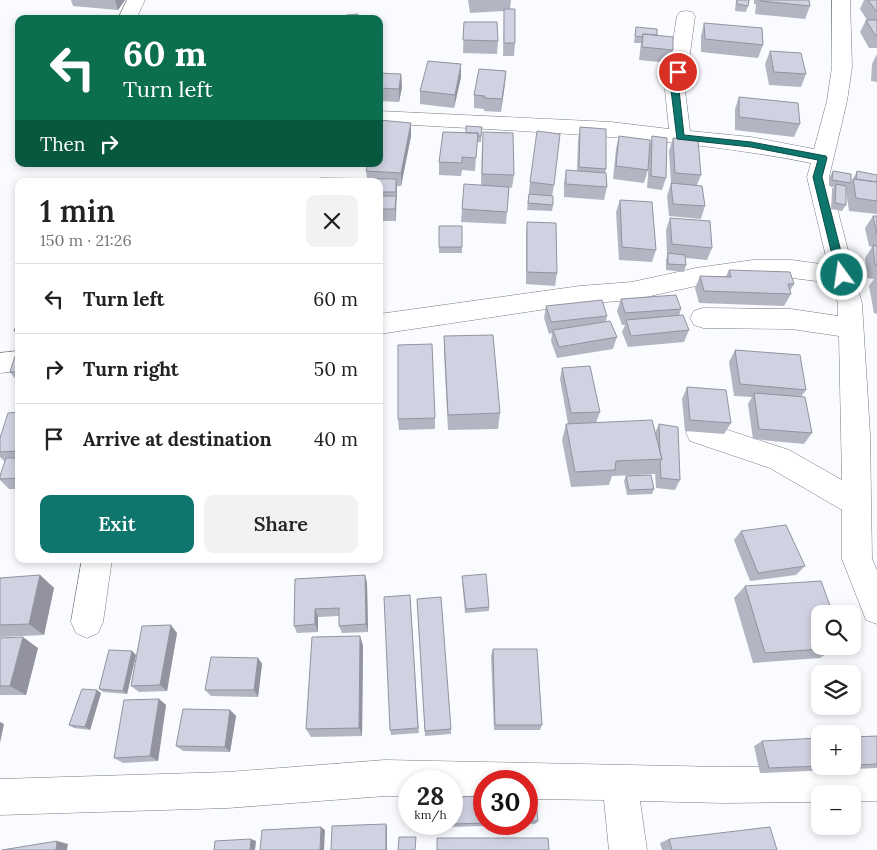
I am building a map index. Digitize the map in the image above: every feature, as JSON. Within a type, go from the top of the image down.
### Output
[{"type":"street","points":[[129,15],[136,0]]},
{"type":"street","points":[[841,0],[842,67],[837,101],[818,177],[850,304],[856,434],[857,559],[877,609]]},
{"type":"street","points":[[680,137],[675,90],[686,16]]},
{"type":"street","points":[[383,117],[531,126],[612,128],[751,144],[823,158]]},
{"type":"street","points":[[383,323],[571,296],[632,291],[696,277],[753,269],[792,269],[842,275]]},
{"type":"street","points":[[703,318],[792,320],[851,328]]},
{"type":"street","points":[[0,363],[15,361]]},
{"type":"street","points":[[700,433],[779,459],[856,503]]},
{"type":"street","points":[[88,622],[96,563]]},
{"type":"street","points":[[0,797],[228,790],[385,778],[724,784],[877,783]]},
{"type":"street","points":[[620,782],[628,850]]},
{"type":"building","points":[[737,0],[749,0],[748,6],[737,4]]},
{"type":"building","points":[[809,0],[810,6],[760,1]]},
{"type":"building","points":[[868,0],[877,0],[877,12]]},
{"type":"building","points":[[504,9],[515,9],[515,43],[504,43]]},
{"type":"building","points":[[866,20],[877,20],[877,35],[875,35]]},
{"type":"building","points":[[464,22],[497,22],[498,41],[463,40]]},
{"type":"building","points":[[704,23],[762,28],[763,45],[705,39]]},
{"type":"building","points":[[636,27],[657,29],[657,35],[643,34],[642,37],[635,36]]},
{"type":"building","points":[[643,34],[673,37],[673,50],[642,47]]},
{"type":"building","points":[[770,51],[801,53],[806,74],[774,72]]},
{"type":"building","points":[[428,61],[461,64],[455,95],[420,91]]},
{"type":"building","points":[[479,69],[506,71],[502,99],[484,98],[485,96],[474,95]]},
{"type":"building","points":[[383,73],[401,74],[399,89],[383,88]]},
{"type":"building","points":[[739,97],[798,103],[800,124],[739,117]]},
{"type":"building","points":[[383,120],[411,123],[401,173],[366,171],[367,167],[383,167]]},
{"type":"building","points":[[466,126],[482,127],[481,136],[478,136],[478,133],[466,133]]},
{"type":"building","points":[[580,127],[606,129],[606,169],[579,167]]},
{"type":"building","points":[[537,131],[560,134],[554,185],[530,182]]},
{"type":"building","points":[[443,132],[478,133],[476,158],[462,157],[462,163],[439,162]]},
{"type":"building","points":[[483,132],[513,133],[514,175],[482,174]]},
{"type":"building","points":[[619,136],[650,140],[648,170],[616,166]]},
{"type":"building","points":[[652,136],[667,138],[666,178],[651,176]]},
{"type":"building","points":[[673,138],[698,140],[701,175],[675,173]]},
{"type":"building","points":[[566,170],[606,173],[607,187],[566,184]]},
{"type":"building","points":[[833,171],[851,174],[851,183],[832,180]]},
{"type":"building","points":[[857,171],[877,175],[877,182],[856,179]]},
{"type":"building","points":[[383,179],[396,179],[396,192],[383,192]]},
{"type":"building","points":[[853,179],[877,182],[877,201],[856,198]]},
{"type":"building","points":[[671,183],[702,186],[705,206],[673,204]]},
{"type":"building","points":[[464,184],[509,187],[507,212],[462,209]]},
{"type":"building","points":[[836,184],[846,186],[846,205],[835,203]]},
{"type":"building","points":[[529,194],[553,196],[553,205],[528,203]]},
{"type":"building","points":[[383,196],[396,196],[395,209],[383,209]]},
{"type":"building","points":[[620,200],[652,202],[656,250],[622,247]]},
{"type":"building","points":[[873,216],[877,216],[877,234]]},
{"type":"building","points":[[670,218],[710,221],[712,248],[672,244]]},
{"type":"building","points":[[527,222],[556,223],[557,273],[527,272]]},
{"type":"building","points":[[439,226],[462,226],[462,247],[439,247]]},
{"type":"building","points":[[873,245],[877,246],[877,266],[875,265]]},
{"type":"building","points":[[668,253],[685,255],[686,265],[668,264]]},
{"type":"building","points":[[729,270],[790,272],[794,284],[788,284],[791,294],[704,291],[700,276],[731,277]]},
{"type":"building","points":[[676,295],[681,309],[625,313],[621,299]]},
{"type":"building","points":[[602,300],[607,316],[551,322],[546,306]]},
{"type":"building","points":[[683,315],[689,330],[631,336],[626,320]]},
{"type":"building","points":[[610,321],[617,337],[559,347],[553,330]]},
{"type":"building","points":[[493,335],[500,413],[448,415],[444,336]]},
{"type":"building","points":[[432,344],[435,418],[398,419],[398,345]]},
{"type":"building","points":[[735,350],[800,355],[806,390],[740,384]]},
{"type":"building","points":[[15,356],[15,372],[10,372]]},
{"type":"building","points":[[590,366],[600,412],[571,413],[562,368]]},
{"type":"building","points":[[687,387],[726,390],[731,423],[690,420]]},
{"type":"building","points":[[754,393],[805,397],[812,433],[759,429]]},
{"type":"building","points":[[15,412],[15,451],[0,452],[0,438],[8,413]]},
{"type":"building","points":[[652,420],[662,459],[616,461],[615,470],[575,472],[566,424]]},
{"type":"building","points":[[659,424],[678,427],[680,480],[661,478],[660,462],[662,459]]},
{"type":"building","points":[[6,458],[15,458],[15,478],[0,479]]},
{"type":"building","points":[[651,475],[654,489],[629,490],[626,476]]},
{"type":"building","points":[[786,525],[805,566],[758,573],[741,531]]},
{"type":"building","points":[[486,574],[489,607],[466,609],[462,576]]},
{"type":"building","points":[[40,575],[29,624],[0,625],[0,578]]},
{"type":"building","points":[[365,575],[366,624],[339,626],[339,608],[315,609],[315,624],[294,626],[295,579]]},
{"type":"building","points":[[821,581],[830,605],[811,605],[811,650],[765,653],[745,586]]},
{"type":"building","points":[[410,595],[418,728],[390,730],[384,597]]},
{"type":"building","points":[[441,597],[451,729],[425,731],[417,599]]},
{"type":"building","points":[[171,625],[160,685],[131,686],[142,626]]},
{"type":"building","points":[[360,636],[359,728],[306,729],[312,637]]},
{"type":"building","points":[[23,637],[10,686],[0,686],[0,638]]},
{"type":"building","points":[[493,649],[537,649],[542,725],[495,725]]},
{"type":"building","points":[[109,650],[132,651],[123,691],[99,689]]},
{"type":"building","points":[[211,657],[258,658],[254,690],[205,690]]},
{"type":"building","points":[[82,689],[97,690],[85,727],[69,725]]},
{"type":"building","points":[[159,699],[150,756],[114,758],[124,700]]},
{"type":"building","points":[[183,709],[230,710],[225,747],[176,746]]},
{"type":"building","points":[[877,736],[877,764],[861,765],[861,737]]},
{"type":"building","points":[[811,738],[811,766],[769,768],[762,741]]},
{"type":"building","points":[[473,796],[473,823],[463,824],[463,797]]},
{"type":"building","points":[[386,824],[386,850],[331,850],[332,826]]},
{"type":"building","points":[[321,827],[320,850],[260,850],[262,830]]},
{"type":"building","points":[[770,827],[777,850],[672,850],[669,839]]},
{"type":"building","points":[[399,837],[416,837],[415,850],[398,850]]},
{"type":"building","points":[[437,838],[548,838],[549,850],[437,850]]},
{"type":"building","points":[[251,839],[250,850],[214,850],[215,841]]},
{"type":"building","points":[[57,841],[56,850],[2,850]]},
{"type":"route","points":[[678,72],[675,90],[680,137],[751,144],[823,158],[818,177],[842,275]]}]
